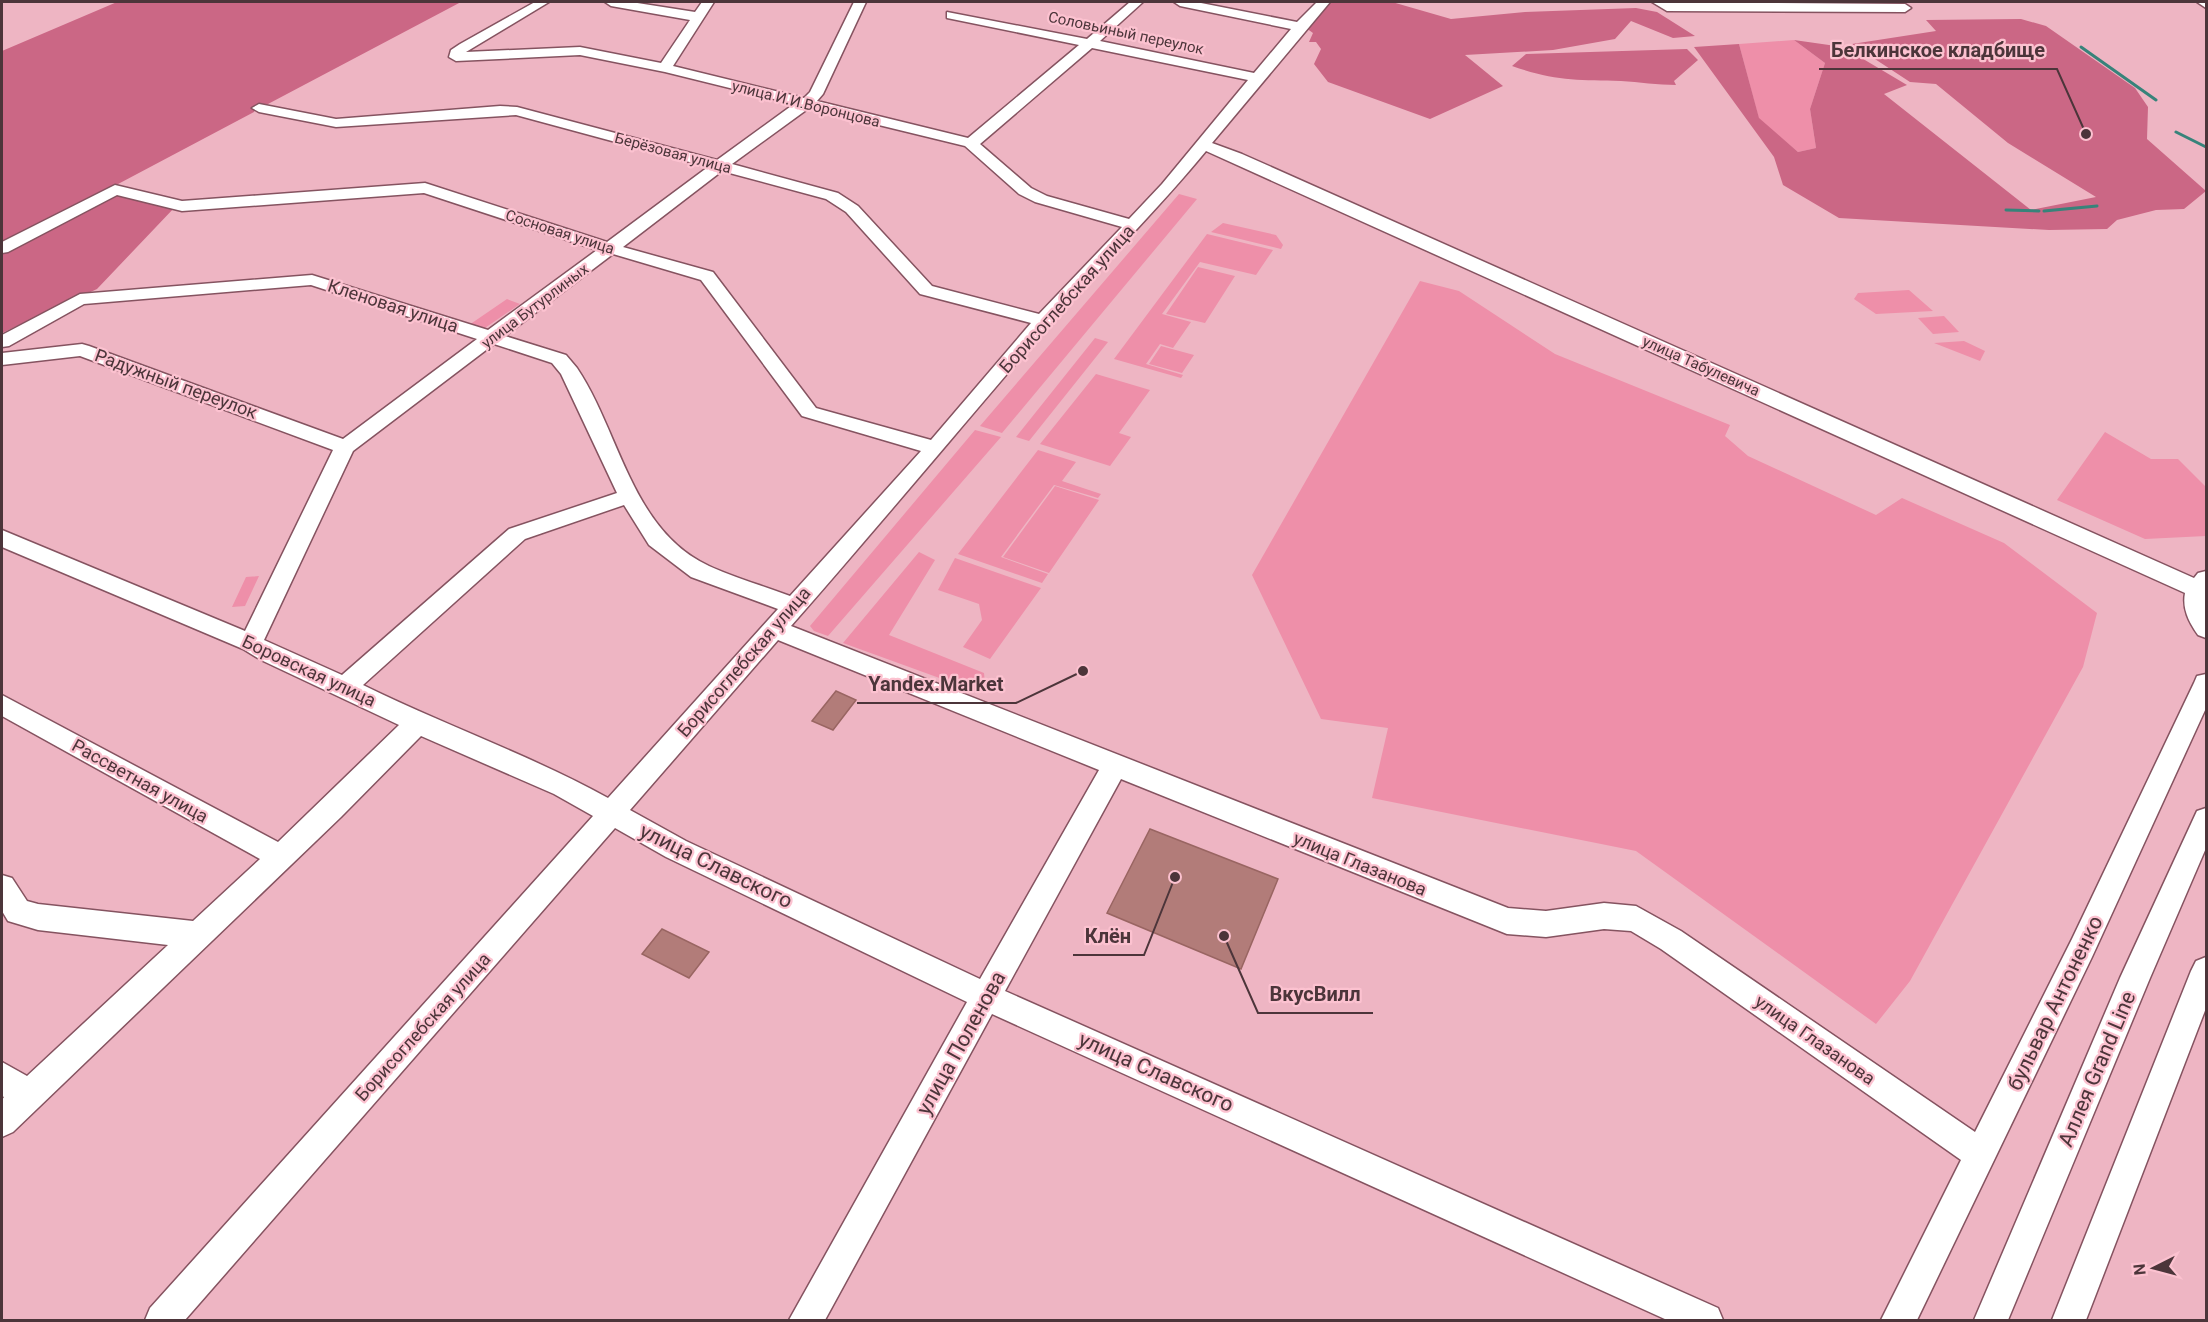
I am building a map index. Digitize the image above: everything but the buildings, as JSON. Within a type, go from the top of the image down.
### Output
[{"type":"street","name":"улица И.И.Воронцова","points":[[543,2],[465,47],[456,53],[456,57],[580,51],[665,68],[970,143],[1025,191],[1041,199],[1134,225]]},
{"type":"street","points":[[611,2],[698,17]]},
{"type":"street","points":[[665,68],[708,2]]},
{"type":"street","name":"улица Бутурлиных","points":[[251,643],[345,447],[612,249],[795,109],[806,104],[816,94],[860,2]]},
{"type":"street","name":"Соловьиный переулок","points":[[970,2],[947,19],[1089,43],[1258,78]]},
{"type":"street","points":[[970,143],[979,139],[1137,2]]},
{"type":"street","points":[[1180,2],[1300,27]]},
{"type":"street","name":"Борисоглебская улица","points":[[162,1320],[935,448],[1043,321],[1134,225],[1204,145],[1300,27],[1324,2]]},
{"type":"street","points":[[1658,2],[1667,7],[1905,8]]},
{"type":"street","name":"Берёзовая улица","points":[[259,108],[336,123],[500,110],[517,111],[832,196],[852,208],[926,290],[1043,321]]},
{"type":"street","name":"улица Табулевича","points":[[1204,145],[1237,157],[2202,584]]},
{"type":"street","name":"Сосновая улица","points":[[2,248],[115,190],[182,206],[425,188],[612,249],[707,276],[809,412],[935,448]]},
{"type":"street","name":"Кленовая улица","points":[[2,342],[80,299],[312,280],[493,337],[559,359],[570,372],[629,496],[657,540],[699,572],[794,606]]},
{"type":"street","name":"Радужный переулок","points":[[2,359],[82,350],[345,447]]},
{"type":"street","points":[[345,687],[516,534],[629,496]]},
{"type":"street","name":"Боровская улица","points":[[2,538],[251,643],[269,654],[345,687],[417,723],[563,786],[611,814]]},
{"type":"street","points":[[2202,584],[2194,604],[2206,629]]},
{"type":"street","name":"улица Глазанова","points":[[774,629],[1507,921],[1546,924],[1604,916],[1636,919],[1671,940],[1981,1155]]},
{"type":"street","name":"бульвар Антоненко","points":[[1899,1320],[1981,1155],[2206,683]]},
{"type":"street","name":"Рассветная улица","points":[[2,705],[279,856]]},
{"type":"street","points":[[2,1121],[200,935],[279,856],[332,809],[417,723]]},
{"type":"street","name":"улица Поленова","points":[[806,1320],[1115,766]]},
{"type":"street","name":"улица Славского","points":[[611,814],[677,849],[987,997],[1706,1320]]},
{"type":"street","name":"Аллея Grand Line","points":[[1991,1320],[2135,978],[2206,819]]},
{"type":"street","points":[[2,887],[18,912],[38,917],[200,935]]},
{"type":"street","points":[[2069,1320],[2206,971]]},
{"type":"street","points":[[2,1077],[28,1096]]},
{"type":"shaded area","points":[[117,2],[461,2],[268,104],[256,107],[254,112],[103,192],[175,207],[97,289],[2,333],[2,51]]},
{"type":"shaded area","points":[[1328,2],[1392,2],[1451,19],[1525,12],[1636,8],[1657,12],[1695,36],[1673,38],[1631,21],[1615,39],[1553,50],[1465,55],[1503,86],[1430,119],[1328,82],[1314,64],[1321,49],[1316,42],[1309,42],[1313,33],[1306,28]]},
{"type":"shaded area","points":[[2021,19],[2046,26],[2135,88],[2148,107],[2147,139],[2206,191],[2184,209],[2156,210],[2117,220],[2107,229],[2049,230],[1839,218],[1783,185],[1774,157],[1694,47],[1739,44],[1759,118],[1798,152],[1816,148],[1810,109],[1825,63],[1794,40],[1843,47],[1907,85],[1884,94],[2031,210],[2096,197],[2008,143],[1936,84],[1910,82],[1852,44],[1936,31],[1926,20]]},
{"type":"shaded area","points":[[1794,40],[1825,63],[1810,109],[1816,148],[1798,152],[1759,119],[1739,44]]},
{"type":"shaded area","points":[[1687,49],[1698,60],[1674,81],[1676,85],[1566,79],[1541,75],[1512,66],[1526,54]]},
{"type":"shaded area","points":[[1179,194],[1197,199],[1002,433],[980,426]]},
{"type":"shaded area","points":[[1223,223],[1276,235],[1283,245],[1281,249],[1211,232]]},
{"type":"shaded area","points":[[1207,234],[1273,250],[1256,275],[1200,262],[1162,314],[1191,322],[1173,348],[1160,344],[1146,364],[1183,375],[1181,378],[1114,359]]},
{"type":"shaded area","points":[[1198,267],[1235,276],[1205,323],[1166,314]]},
{"type":"shaded area","points":[[1420,281],[1459,291],[1555,354],[1730,425],[1725,436],[1748,456],[1876,515],[1902,498],[2004,543],[2097,613],[2083,667],[1910,981],[1876,1024],[1636,851],[1372,798],[1388,728],[1321,719],[1252,575]]},
{"type":"shaded area","points":[[1909,290],[1933,311],[1876,314],[1854,299],[1858,293]]},
{"type":"shaded area","points":[[507,299],[520,304],[482,330],[469,325]]},
{"type":"shaded area","points":[[1944,316],[1959,332],[1933,334],[1918,318]]},
{"type":"shaded area","points":[[1095,338],[1108,342],[1029,441],[1016,437]]},
{"type":"shaded area","points":[[1964,341],[1985,351],[1980,361],[1934,343]]},
{"type":"shaded area","points":[[1161,346],[1194,355],[1182,373],[1149,364]]},
{"type":"shaded area","points":[[1096,374],[1150,390],[1119,433],[1131,437],[1110,466],[1040,444]]},
{"type":"shaded area","points":[[975,430],[1001,437],[828,636],[814,631],[810,626]]},
{"type":"shaded area","points":[[2105,432],[2151,459],[2178,459],[2206,487],[2206,536],[2145,539],[2057,500]]},
{"type":"shaded area","points":[[1038,450],[1076,462],[1062,481],[1101,494],[1098,498],[1054,485],[1001,557],[1048,574],[1042,583],[958,554]]},
{"type":"shaded area","points":[[1055,486],[1099,500],[1049,573],[1003,557]]},
{"type":"shaded area","points":[[919,552],[935,560],[889,635],[984,673],[985,683],[978,692],[843,643]]},
{"type":"shaded area","points":[[955,558],[1041,588],[990,659],[963,647],[982,620],[979,604],[938,590]]},
{"type":"shaded area","points":[[259,576],[245,606],[232,607],[246,577]]},
{"type":"waterway","points":[[2081,47],[2156,100]]},
{"type":"waterway","points":[[2176,132],[2206,147]]},
{"type":"waterway","points":[[2044,211],[2097,206]]},
{"type":"waterway","points":[[2006,210],[2039,211]]},
{"type":"place","name":"Белкинское кладбище","points":[[2086,134]]},
{"type":"place","name":"Yandex.Market","points":[[1083,671]]},
{"type":"place","name":"Клён","points":[[1175,877]]},
{"type":"place","name":"ВкусВилл","points":[[1224,936]]}]
